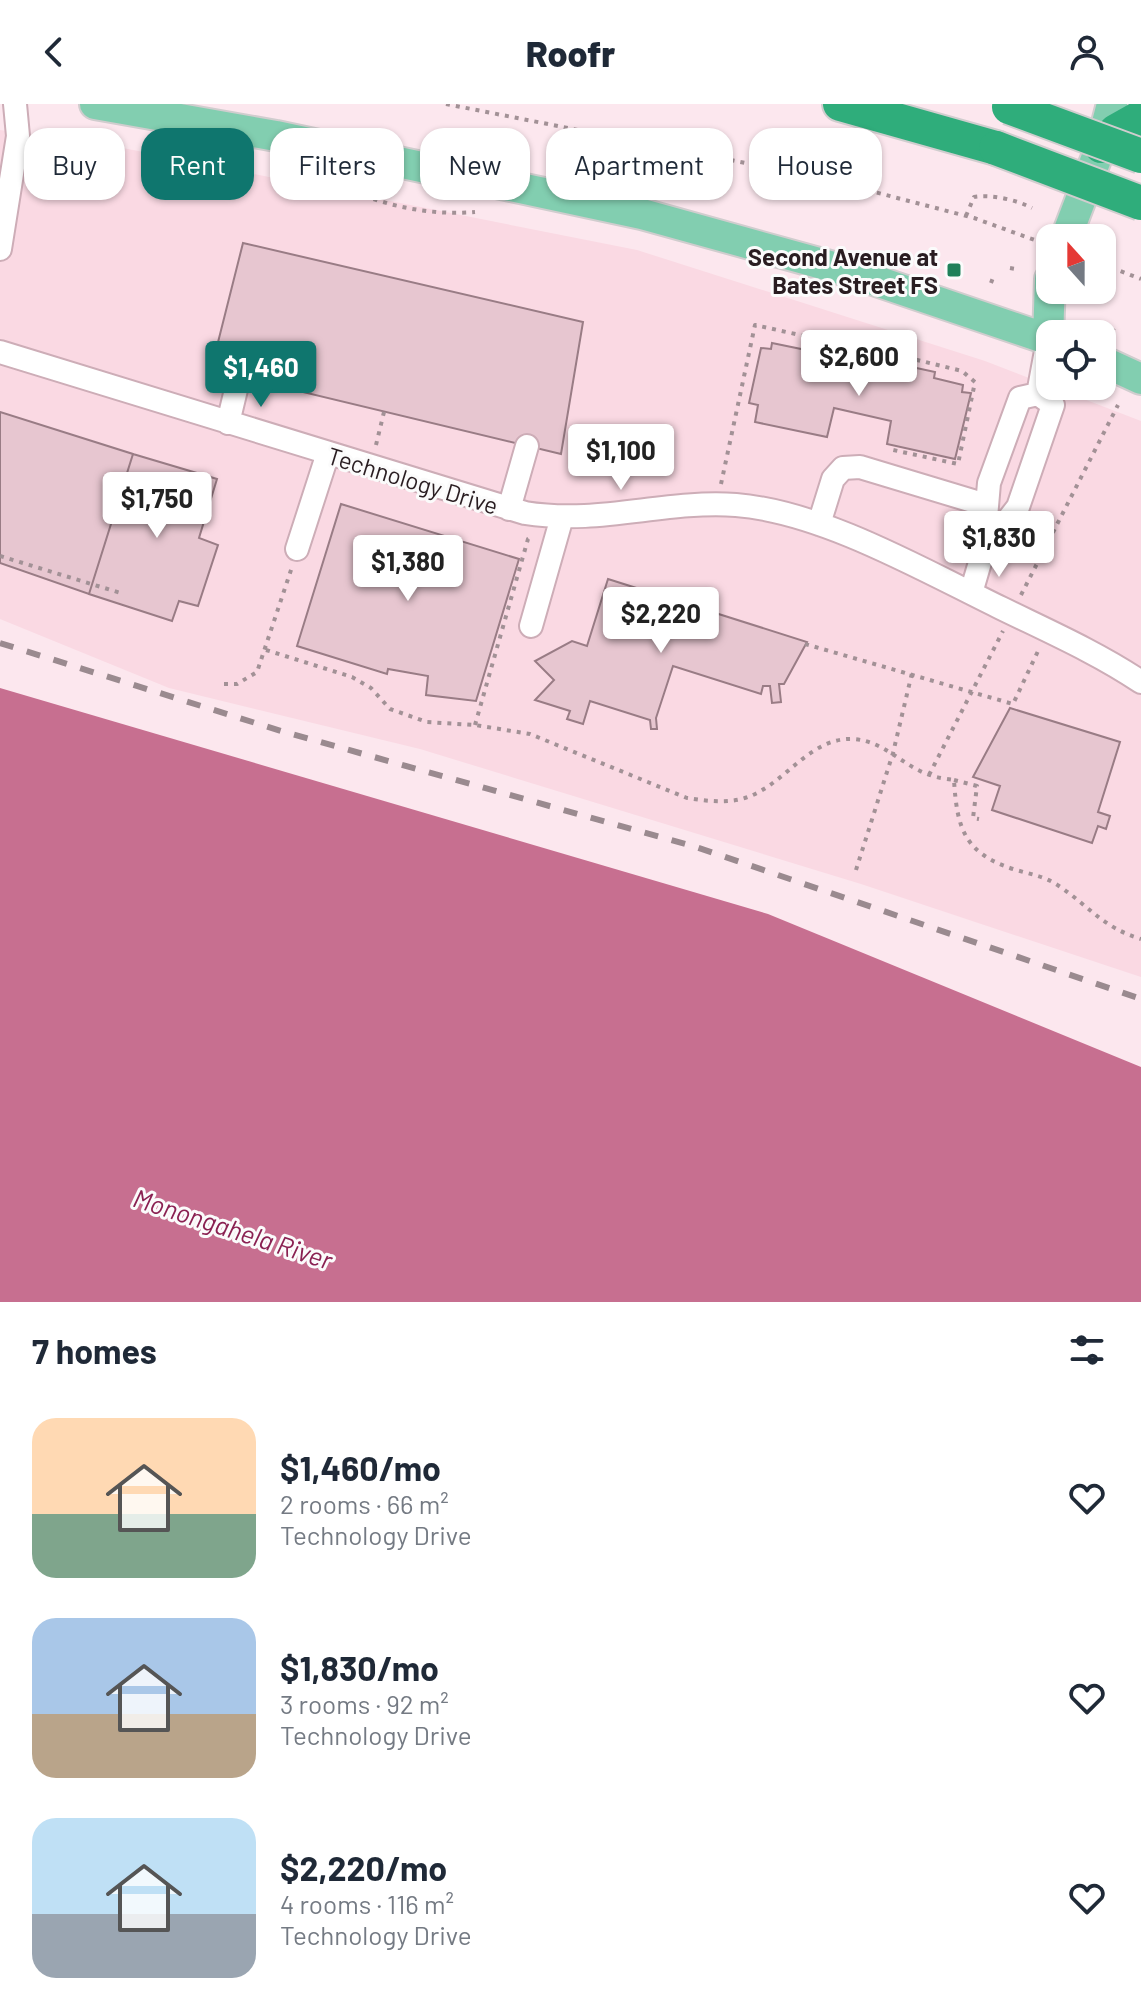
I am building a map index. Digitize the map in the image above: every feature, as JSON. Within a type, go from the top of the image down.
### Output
[{"type":"highway","points":[[840,104],[996,148],[1141,203]]},
{"type":"highway","points":[[1004,105],[1141,156]]},
{"type":"highway","points":[[1101,146],[1116,131],[1141,117]]},
{"type":"main road","points":[[95,104],[276,136],[642,214],[844,270],[1036,336]]},
{"type":"main road","points":[[1071,224],[1101,146],[1112,104]]},
{"type":"main road","points":[[1116,367],[1141,379]]},
{"type":"street","points":[[0,122],[8,104]]},
{"type":"street","points":[[0,249],[18,136],[15,104]]},
{"type":"street","name":"Technology Drive","points":[[0,352],[509,509],[562,517],[607,517],[715,504],[760,508],[819,524],[1136,671]]},
{"type":"street","points":[[228,423],[239,377]]},
{"type":"street","points":[[971,593],[983,552],[989,483],[1020,398],[1036,394]]},
{"type":"street","points":[[983,552],[1018,507],[1053,405],[1046,400]]},
{"type":"street","points":[[509,509],[527,446]]},
{"type":"street","points":[[297,549],[328,453]]},
{"type":"street","points":[[819,524],[833,479],[843,468],[860,467],[986,505]]},
{"type":"street","points":[[531,626],[562,517]]},
{"type":"path","points":[[446,104],[817,177],[965,216],[1036,240]]},
{"type":"path","points":[[965,216],[974,197],[982,196],[1018,201],[1032,208]]},
{"type":"path","points":[[376,200],[457,214],[475,212]]},
{"type":"path","points":[[1116,269],[1141,279]]},
{"type":"path","points":[[991,283],[994,275]]},
{"type":"path","points":[[721,484],[755,325],[831,342],[837,338],[844,339],[852,344],[962,371],[975,382],[958,464],[893,450],[890,453],[894,465]]},
{"type":"path","points":[[1026,584],[1118,405]]},
{"type":"path","points":[[371,467],[384,412]]},
{"type":"path","points":[[475,725],[528,539]]},
{"type":"path","points":[[224,684],[248,680],[257,672],[297,549]]},
{"type":"path","points":[[0,556],[124,594]]},
{"type":"path","points":[[929,775],[1000,636]]},
{"type":"path","points":[[805,644],[1013,704],[1033,663]]},
{"type":"path","points":[[266,650],[352,677],[371,688],[390,709],[427,722],[475,725],[530,734],[687,798],[713,802],[747,798],[778,781],[825,744],[852,739],[880,745],[929,775],[977,786],[973,818],[979,819]]},
{"type":"path","points":[[856,870],[893,753],[912,673]]},
{"type":"path","points":[[954,780],[961,831],[984,857],[1011,869],[1047,878],[1089,913],[1121,933],[1141,939]]},
{"type":"shaded area","points":[[0,130],[24,134],[24,200],[125,200],[125,149],[141,152],[141,200],[254,200],[254,174],[270,177],[270,200],[385,200],[637,250],[985,361],[1036,381],[1036,400],[1086,400],[1141,421],[1141,977],[861,884],[420,749],[169,688],[0,619]]},
{"type":"water","name":"Monongahela River","points":[[0,688],[768,914],[1141,1067],[1141,1302],[0,1302]]},
{"type":"building","points":[[243,243],[583,322],[561,454],[211,370]]},
{"type":"building","points":[[772,343],[874,364],[875,359],[935,372],[934,378],[963,385],[962,392],[971,393],[955,459],[887,444],[891,421],[834,408],[827,437],[755,422],[758,405],[749,403],[761,348],[771,349]]},
{"type":"building","points":[[0,412],[133,454],[89,594],[0,563]]},
{"type":"building","points":[[133,454],[217,479],[199,538],[218,545],[198,606],[179,601],[172,621],[89,594]]},
{"type":"building","points":[[341,504],[519,559],[476,701],[426,695],[428,676],[388,669],[387,674],[297,646]]},
{"type":"building","points":[[608,579],[807,642],[784,684],[779,684],[781,702],[772,703],[770,686],[763,686],[761,694],[673,666],[656,718],[657,729],[651,729],[650,720],[590,701],[583,724],[567,719],[570,711],[535,700],[554,680],[535,661],[572,641],[587,646]]},
{"type":"building","points":[[1010,708],[1120,742],[1098,812],[1110,816],[1106,829],[1098,826],[1092,843],[992,810],[1000,786],[973,777]]},
{"type":"railway","points":[[0,643],[281,731],[696,847],[1141,999]]},
{"type":"place","name":"Second Avenue at Bates Street FS","points":[[954,270]]}]
